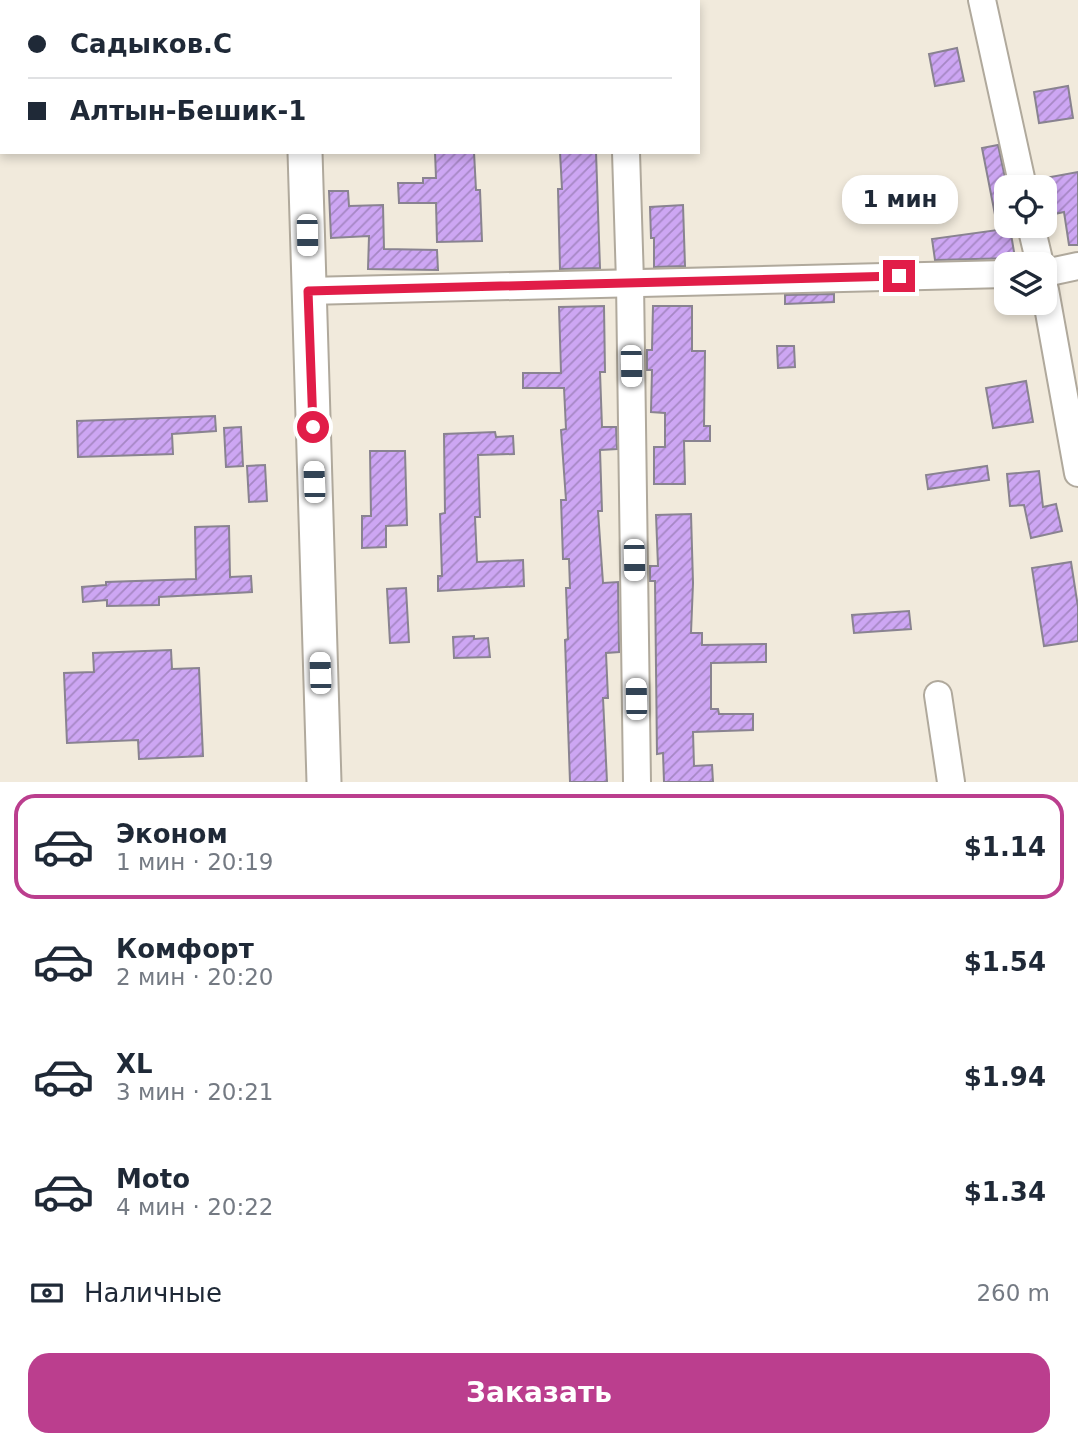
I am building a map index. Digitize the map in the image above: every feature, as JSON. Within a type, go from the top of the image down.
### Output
[{"type":"main road","points":[[305,154],[324,782]]},
{"type":"street","points":[[982,0],[1020,175]]},
{"type":"street","points":[[626,154],[637,782]]},
{"type":"street","points":[[1057,270],[1078,266]]},
{"type":"street","points":[[308,291],[994,274]]},
{"type":"street","points":[[1050,315],[1078,473]]},
{"type":"street","points":[[938,695],[951,782]]},
{"type":"building","points":[[957,48],[964,81],[935,86],[929,54]]},
{"type":"building","points":[[1068,86],[1073,118],[1039,123],[1034,92]]},
{"type":"building","points":[[998,145],[1004,175],[994,175],[994,210],[982,148]]},
{"type":"building","points":[[435,154],[474,154],[476,190],[480,190],[482,241],[437,242],[436,203],[399,203],[398,183],[423,183],[423,178],[436,178]]},
{"type":"building","points":[[560,154],[596,154],[600,268],[560,269],[558,189],[562,189]]},
{"type":"building","points":[[1078,172],[1078,245],[1069,245],[1064,212],[1057,214],[1057,176]]},
{"type":"building","points":[[329,191],[348,191],[349,206],[383,205],[384,249],[437,250],[438,270],[368,269],[369,236],[331,238]]},
{"type":"building","points":[[683,205],[685,266],[654,267],[650,207]]},
{"type":"building","points":[[994,231],[994,238],[1012,238],[1014,252],[994,252],[994,259],[935,260],[932,239]]},
{"type":"building","points":[[834,294],[834,302],[785,304],[785,295]]},
{"type":"building","points":[[604,306],[605,372],[600,372],[602,427],[616,427],[617,449],[600,450],[602,511],[598,511],[603,583],[618,582],[619,652],[606,653],[608,698],[603,698],[607,782],[570,782],[565,640],[568,639],[566,588],[570,588],[569,559],[563,559],[561,500],[566,500],[561,430],[566,429],[564,388],[523,388],[523,373],[561,373],[559,307]]},
{"type":"building","points":[[653,306],[692,306],[692,351],[705,351],[704,426],[710,426],[710,441],[684,441],[685,484],[654,484],[654,447],[665,447],[665,413],[651,412],[652,370],[647,370],[647,350],[652,350]]},
{"type":"building","points":[[777,346],[794,346],[795,367],[778,368]]},
{"type":"building","points":[[1026,381],[1033,422],[993,428],[986,388]]},
{"type":"building","points":[[215,416],[216,431],[172,434],[173,454],[78,457],[77,421]]},
{"type":"building","points":[[241,427],[243,466],[226,467],[224,428]]},
{"type":"building","points":[[495,432],[496,437],[513,436],[514,454],[478,455],[480,517],[475,517],[477,562],[523,560],[524,586],[438,591],[438,576],[442,576],[440,514],[445,513],[444,434]]},
{"type":"building","points":[[370,451],[405,451],[407,525],[386,526],[386,547],[362,548],[362,516],[371,516]]},
{"type":"building","points":[[265,465],[267,501],[249,502],[247,466]]},
{"type":"building","points":[[987,466],[989,480],[928,489],[926,475]]},
{"type":"building","points":[[1039,471],[1043,507],[1056,504],[1062,531],[1031,538],[1024,505],[1010,506],[1007,474]]},
{"type":"building","points":[[691,514],[691,633],[702,633],[702,645],[766,644],[766,662],[711,663],[711,709],[718,709],[719,714],[753,714],[753,730],[693,732],[694,766],[712,765],[713,782],[664,782],[663,753],[657,754],[655,581],[650,581],[650,566],[658,566],[656,515]]},
{"type":"building","points":[[229,526],[230,577],[251,576],[252,592],[159,597],[159,605],[107,606],[107,600],[83,602],[82,587],[106,585],[106,582],[196,579],[195,527]]},
{"type":"building","points":[[1071,562],[1078,607],[1078,641],[1044,646],[1032,568]]},
{"type":"building","points":[[406,588],[409,642],[390,643],[387,589]]},
{"type":"building","points":[[909,611],[911,629],[854,633],[852,615]]},
{"type":"building","points":[[474,636],[474,639],[488,638],[490,657],[454,658],[453,637]]},
{"type":"building","points":[[171,650],[172,669],[199,668],[203,756],[139,759],[138,740],[67,743],[64,673],[94,672],[93,653]]},
{"type":"route","points":[[313,427],[308,291],[899,276]]}]
